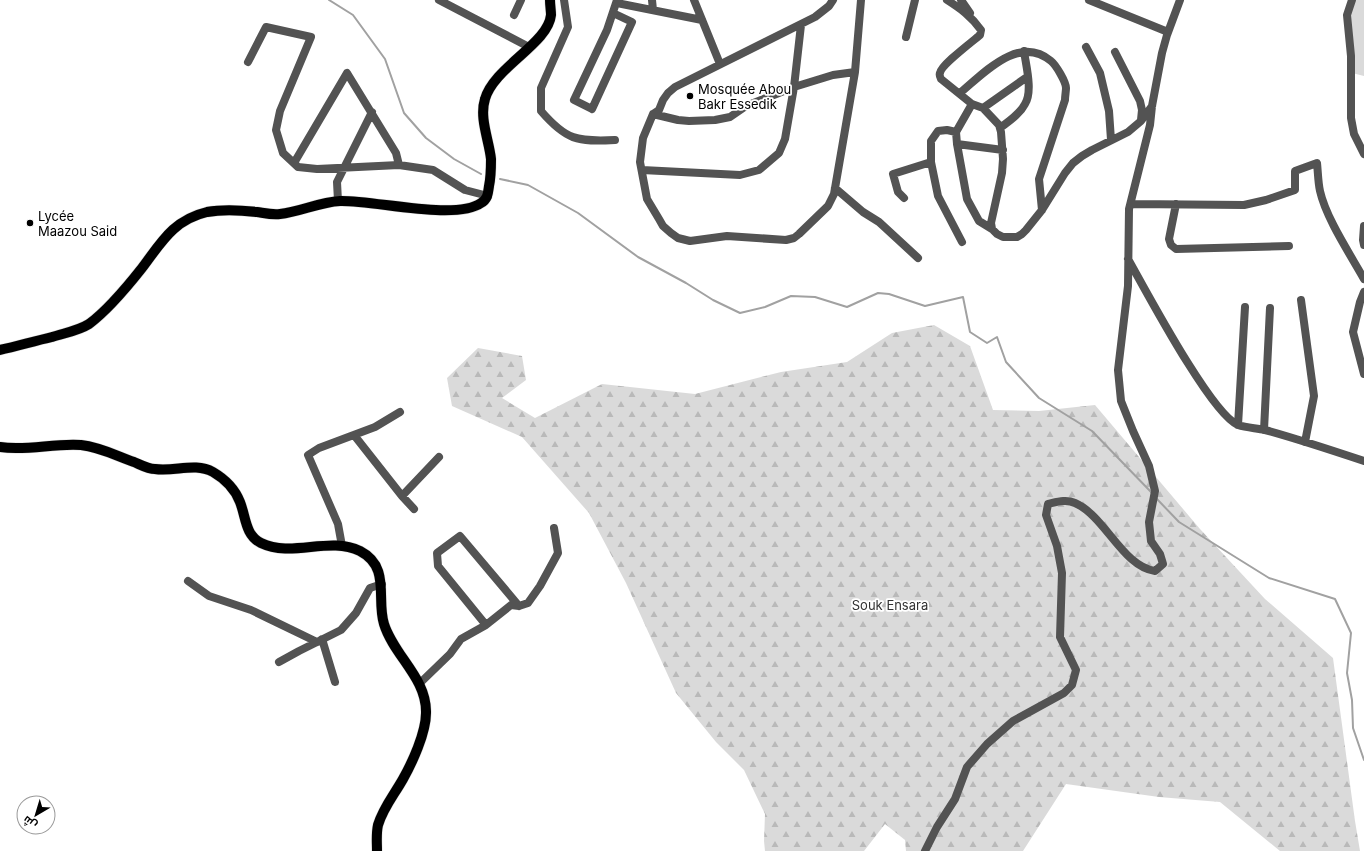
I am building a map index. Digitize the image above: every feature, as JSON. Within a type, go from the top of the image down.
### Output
[{"type":"main road","points":[[0,350],[75,331],[87,325],[106,309],[141,269],[168,232],[192,216],[208,212],[230,210],[278,214],[289,213],[313,205],[338,201],[356,201],[423,209],[466,208],[476,206],[483,202],[488,196],[491,168],[483,113],[486,92],[501,74],[548,26],[551,15],[550,0]]},
{"type":"main road","points":[[0,447],[12,449],[83,445],[102,449],[153,469],[166,470],[198,467],[212,471],[234,490],[240,502],[247,527],[252,536],[260,542],[272,547],[286,548],[333,545],[342,546],[361,551],[371,559],[378,570],[382,584],[381,610],[389,638],[407,663],[419,684],[425,700],[426,714],[424,726],[403,779],[383,811],[376,834],[377,851]]},
{"type":"street","points":[[439,0],[529,47]]},
{"type":"street","points":[[514,15],[521,0]]},
{"type":"street","points":[[564,0],[568,27],[541,88],[541,110],[554,126],[575,139],[591,141],[614,140]]},
{"type":"street","points":[[652,0],[653,10]]},
{"type":"street","points":[[694,0],[720,64]]},
{"type":"street","points":[[833,0],[822,12],[801,25],[675,87],[663,100],[659,110],[653,114],[643,138],[640,162],[647,199],[663,226],[678,238],[690,241],[735,236],[757,239],[786,240],[794,238],[799,234],[828,206],[832,200],[835,188],[855,72],[861,0]]},
{"type":"street","points":[[906,37],[915,0]]},
{"type":"street","points":[[948,0],[964,10],[981,30],[980,34],[940,71],[939,75],[941,79],[972,104],[983,108],[995,120],[1000,128],[1002,173],[991,223],[992,229]]},
{"type":"street","points":[[961,0],[974,21]]},
{"type":"street","points":[[1090,0],[1168,32]]},
{"type":"street","points":[[926,851],[937,827],[955,799],[967,767],[987,744],[1013,721],[1064,693],[1072,685],[1076,670],[1060,637],[1062,573],[1057,546],[1046,515],[1048,504],[1062,501],[1075,503],[1090,514],[1136,564],[1148,570],[1155,571],[1163,564],[1160,554],[1150,541],[1149,522],[1155,491],[1149,466],[1121,401],[1118,370],[1128,286],[1129,209],[1150,125],[1162,53],[1180,0]]},
{"type":"street","points":[[1352,0],[1347,15],[1351,56],[1352,118],[1354,134],[1364,152]]},
{"type":"street","points":[[613,13],[632,22],[592,109],[574,100],[607,30],[617,1],[702,20]]},
{"type":"street","points":[[642,170],[740,175],[759,170],[779,153],[785,139],[794,87],[801,25]]},
{"type":"street","points":[[248,62],[266,27],[310,37],[280,111],[276,130],[283,153],[298,167],[317,169],[399,165],[433,170],[465,190],[488,196]]},
{"type":"street","points":[[1086,47],[1100,73],[1109,111],[1111,140]]},
{"type":"street","points":[[960,93],[994,64],[1024,51],[1042,54],[1055,64],[1066,86],[1065,100],[1039,179],[1042,210]]},
{"type":"street","points":[[1000,128],[1015,116],[1026,104],[1029,91],[1024,51]]},
{"type":"street","points":[[1115,52],[1140,100],[1142,110],[1141,121]]},
{"type":"street","points":[[653,114],[689,121],[715,120],[730,117],[746,106],[794,87],[833,75],[855,72]]},
{"type":"street","points":[[294,163],[348,73],[396,153],[399,165]]},
{"type":"street","points":[[983,108],[1027,77]]},
{"type":"street","points":[[972,104],[956,132],[967,199],[979,221],[1003,237],[1017,237],[1026,230],[1042,210],[1073,163],[1082,156],[1128,132],[1141,121],[1152,106]]},
{"type":"street","points":[[338,201],[337,182],[372,112]]},
{"type":"street","points":[[956,132],[947,130],[938,131],[931,141],[931,162],[938,196],[962,242]]},
{"type":"street","points":[[957,144],[1002,150]]},
{"type":"street","points":[[904,198],[898,192],[893,174],[931,162]]},
{"type":"street","points":[[1131,204],[1244,205],[1266,200],[1295,190],[1295,171],[1317,163],[1320,192],[1328,212],[1338,234],[1364,279]]},
{"type":"street","points":[[835,188],[863,212],[879,222],[918,258]]},
{"type":"street","points":[[1176,204],[1169,239],[1171,245],[1176,249],[1289,246]]},
{"type":"street","points":[[1364,226],[1362,240],[1364,245]]},
{"type":"street","points":[[1128,258],[1150,300],[1202,386],[1228,418],[1238,425],[1264,430],[1364,461]]},
{"type":"street","points":[[1364,292],[1352,332],[1364,374]]},
{"type":"street","points":[[1301,300],[1314,396],[1304,442]]},
{"type":"street","points":[[1238,425],[1245,307]]},
{"type":"street","points":[[1264,430],[1270,308]]},
{"type":"street","points":[[342,546],[338,524],[308,455],[319,448],[375,427],[400,412]]},
{"type":"street","points":[[354,435],[414,509]]},
{"type":"street","points":[[402,496],[439,457]]},
{"type":"street","points":[[419,684],[450,654],[461,639],[486,625],[511,605],[519,606],[528,603],[540,586],[558,554],[554,528]]},
{"type":"street","points":[[486,625],[438,566],[437,553],[460,536],[519,606]]},
{"type":"street","points":[[188,581],[209,596],[251,610],[320,641],[335,682]]},
{"type":"street","points":[[279,662],[341,630],[356,613],[370,588],[382,584]]},
{"type":"green space","points":[[1353,0],[1364,0],[1364,76],[1352,73],[1349,14]]},
{"type":"green space","name":"Souk Ensara","points":[[934,325],[970,346],[993,410],[1039,411],[1095,405],[1200,529],[1265,599],[1333,658],[1360,851],[1280,851],[1220,802],[1159,797],[1066,784],[1023,851],[906,851],[905,840],[885,824],[864,851],[765,851],[765,814],[744,770],[716,742],[676,693],[626,583],[589,513],[522,437],[452,406],[447,378],[478,348],[522,356],[526,380],[502,398],[535,418],[602,384],[695,394],[781,372],[847,362],[892,333]]},
{"type":"waterway","points":[[329,0],[353,15],[385,59],[404,113],[426,138],[454,159],[481,174]]},
{"type":"waterway","points":[[500,179],[528,185],[578,213],[638,257],[686,283],[713,300],[740,313],[765,307],[791,296],[815,297],[847,307],[878,293],[889,294],[925,306],[963,297],[970,332],[987,343],[997,337],[1006,362],[1039,398],[1092,431],[1152,493]]},
{"type":"waterway","points":[[1156,498],[1179,522],[1269,578],[1335,599],[1351,633],[1347,673],[1352,700],[1353,728],[1364,760]]},
{"type":"place","name":"Mosquée Abou Bakr Essedik","points":[[690,96]]},
{"type":"place","name":"Lycée Maazou Said","points":[[30,223]]}]
